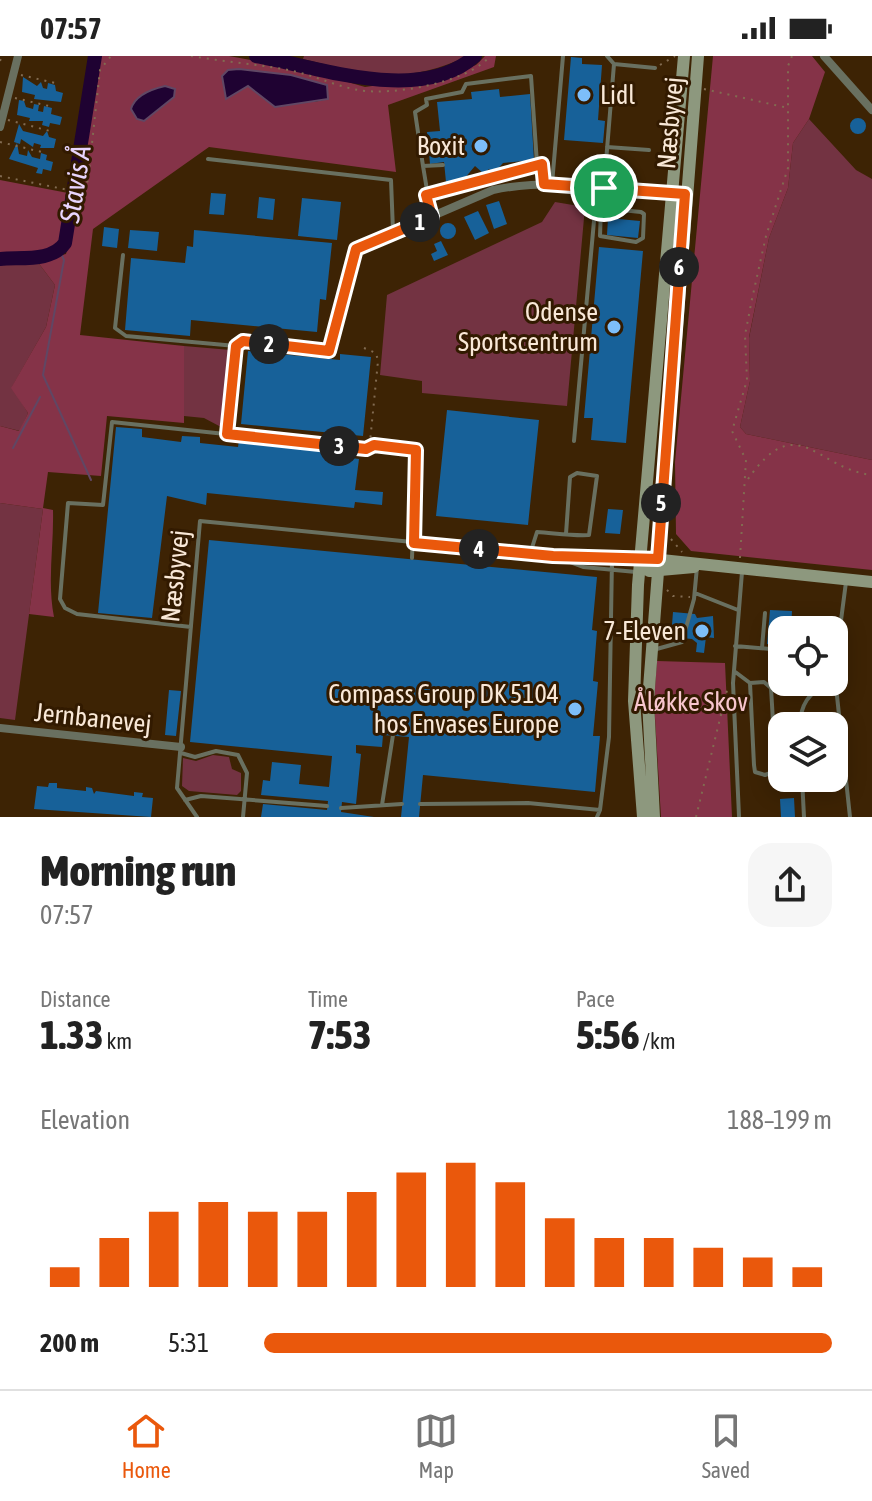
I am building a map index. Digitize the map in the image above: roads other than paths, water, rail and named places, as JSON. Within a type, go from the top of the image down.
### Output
[{"type":"street","points":[[1,123],[18,56]]},
{"type":"street","name":"Næsbyvej","points":[[643,817],[634,701],[649,565],[660,523],[684,56]]},
{"type":"street","name":"Næsbyvej","points":[[654,817],[648,701],[651,651],[649,463],[678,194],[698,56]]},
{"type":"street","points":[[824,56],[872,110]]},
{"type":"street","points":[[356,249],[493,190],[548,184],[678,194]]},
{"type":"street","points":[[649,565],[697,566],[872,582]]},
{"type":"street","name":"Jernbanevej","points":[[0,728],[181,750]]},
{"type":"lane","points":[[548,184],[563,56]]},
{"type":"lane","points":[[607,56],[614,64],[655,68]]},
{"type":"lane","points":[[574,441],[614,64]]},
{"type":"lane","points":[[432,217],[426,195],[415,112],[427,105],[426,99],[462,92],[466,84],[531,76],[539,164],[548,184]]},
{"type":"lane","points":[[607,147],[649,150]]},
{"type":"lane","points":[[208,159],[391,180],[393,234]]},
{"type":"lane","points":[[531,161],[539,164]]},
{"type":"lane","points":[[426,195],[539,164]]},
{"type":"lane","points":[[423,166],[443,165]]},
{"type":"lane","points":[[598,208],[644,214],[643,238],[636,242],[600,236],[598,208]]},
{"type":"lane","points":[[123,255],[115,328],[126,336],[236,346],[243,341],[329,351],[356,249]]},
{"type":"lane","points":[[227,434],[236,346]]},
{"type":"lane","points":[[191,627],[77,614],[65,608],[60,599],[68,503],[103,505],[112,422],[416,450],[412,558]]},
{"type":"lane","points":[[530,554],[537,532],[566,534],[589,535],[597,476],[577,473],[570,477],[566,534]]},
{"type":"lane","name":"Næsbyvej","points":[[185,800],[177,788],[200,521],[649,565]]},
{"type":"lane","name":"Næsbyvej","points":[[553,556],[583,567],[610,570],[649,565]]},
{"type":"lane","points":[[597,817],[609,737],[612,559]]},
{"type":"lane","points":[[651,651],[682,642],[695,593],[697,566]]},
{"type":"lane","points":[[739,816],[733,683],[743,570]]},
{"type":"lane","points":[[841,616],[846,579]]},
{"type":"lane","points":[[695,593],[738,610]]},
{"type":"lane","points":[[762,648],[765,613]]},
{"type":"lane","points":[[735,646],[768,649]]},
{"type":"lane","points":[[734,671],[750,683],[764,682],[771,688],[776,771],[765,775],[755,772],[750,683]]},
{"type":"lane","points":[[837,696],[850,817]]},
{"type":"lane","points":[[382,805],[393,735]]},
{"type":"lane","points":[[181,750],[197,757],[216,751],[238,755],[246,768],[243,817]]},
{"type":"lane","points":[[803,792],[804,817]]},
{"type":"lane","points":[[197,817],[185,800],[195,796],[327,806]]},
{"type":"lane","points":[[420,804],[528,803],[600,810]]},
{"type":"lane","points":[[341,808],[402,804]]},
{"type":"waterway","name":"Stavis Å","points":[[0,259],[45,256],[65,243],[95,56]]},
{"type":"waterway","name":"Stavis Å","points":[[256,56],[338,74],[398,80],[426,78],[452,71],[475,56]]},
{"type":"waterway","points":[[60,251],[64,260],[43,375],[91,480]]},
{"type":"waterway","points":[[13,448],[40,397]]},
{"type":"place","name":"Lidl","points":[[584,95]]},
{"type":"place","name":"Boxit","points":[[481,146]]},
{"type":"place","name":"Odense Sportscentrum","points":[[614,327]]},
{"type":"place","name":"7-Eleven","points":[[702,631]]},
{"type":"place","name":"Compass Group DK 5104 hos Envases Europe","points":[[575,709]]},
{"type":"park label","name":"Åløkke Skov","points":[[691,702]]}]
